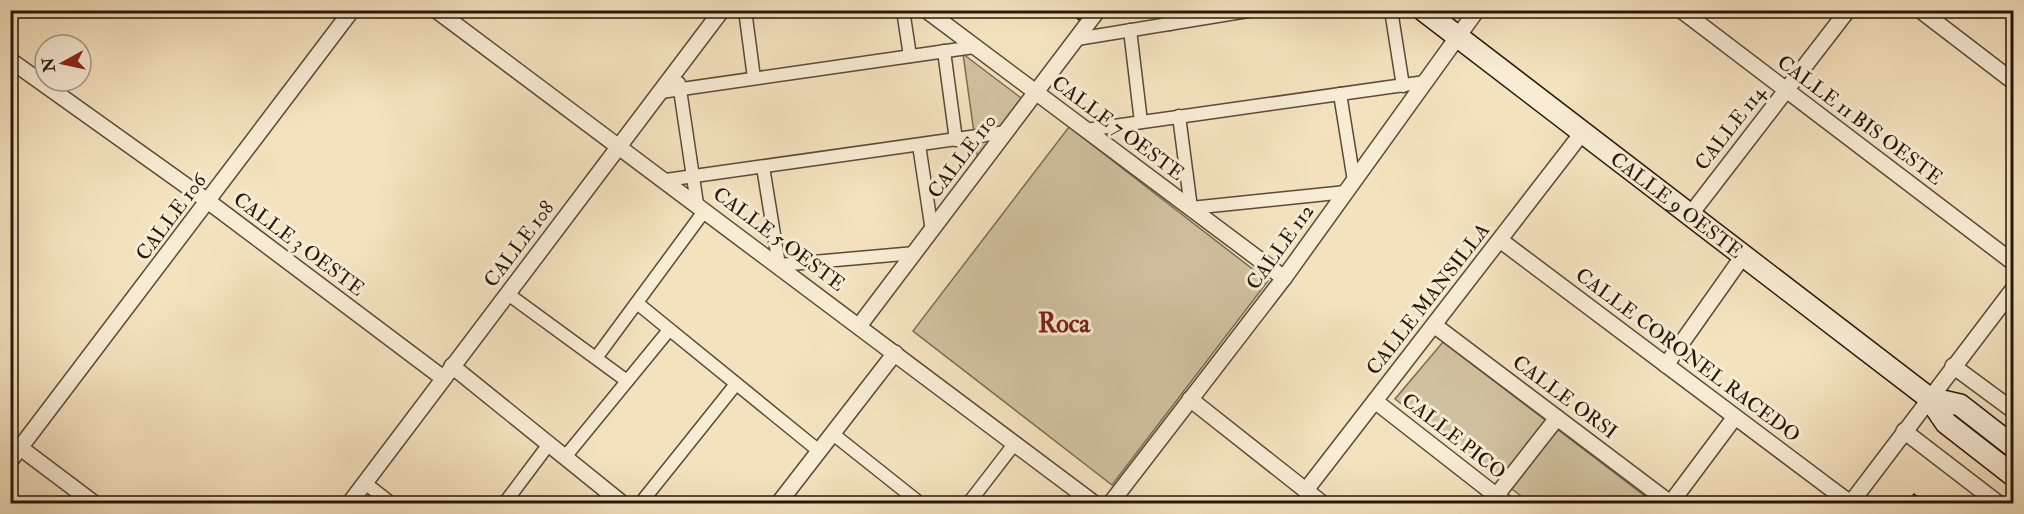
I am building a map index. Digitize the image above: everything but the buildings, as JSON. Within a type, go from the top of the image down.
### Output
[{"type":"main road","name":"CALLE 9 OESTE","points":[[1423,10],[1929,398],[1946,423],[2013,476]]},
{"type":"main road","name":"CALLE 9 OESTE","points":[[1929,398],[1960,405],[2013,447]]},
{"type":"street","name":"CALLE 106","points":[[10,461],[16,444],[209,202],[352,10]]},
{"type":"street","name":"CALLE 5 OESTE","points":[[436,10],[666,180],[1095,504]]},
{"type":"street","name":"CALLE 108","points":[[349,504],[722,10]]},
{"type":"street","points":[[745,10],[754,78]]},
{"type":"street","points":[[903,10],[910,56]]},
{"type":"street","name":"CALLE 7 OESTE","points":[[926,10],[1284,278]]},
{"type":"street","name":"CALLE 110","points":[[859,326],[1098,10]]},
{"type":"street","points":[[1168,10],[1170,24]]},
{"type":"street","points":[[1077,39],[1254,10]]},
{"type":"street","points":[[1391,10],[1403,86]]},
{"type":"street","name":"CALLE 112","points":[[1110,504],[1284,278],[1477,10]]},
{"type":"street","name":"CALLE 11 BIS OESTE","points":[[1682,10],[2013,263]]},
{"type":"street","name":"CALLE 114","points":[[1690,215],[1848,10]]},
{"type":"street","points":[[1920,10],[2013,82]]},
{"type":"street","points":[[1130,30],[1141,122]]},
{"type":"street","points":[[661,92],[974,47]]},
{"type":"street","points":[[944,51],[956,140]]},
{"type":"street","name":"CALLE 3 OESTE","points":[[10,60],[549,444],[623,504]]},
{"type":"street","points":[[596,358],[637,303],[701,207],[693,177],[677,70]]},
{"type":"street","points":[[1086,130],[1425,82]]},
{"type":"street","points":[[1179,116],[1191,208],[1350,186],[1340,94]]},
{"type":"street","points":[[666,180],[1006,132]]},
{"type":"street","name":"CALLE MANSILLA","points":[[1306,490],[1582,133]]},
{"type":"street","points":[[919,145],[932,231]]},
{"type":"street","points":[[763,167],[779,265],[915,253]]},
{"type":"street","name":"CALLE CORONEL RACEDO","points":[[1500,240],[1850,503]]},
{"type":"street","points":[[1666,365],[1743,256]]},
{"type":"street","points":[[1850,503],[2013,288]]},
{"type":"street","points":[[508,294],[627,381]]},
{"type":"street","points":[[637,303],[819,451]]},
{"type":"street","name":"CALLE ORSI","points":[[1434,325],[1670,503]]},
{"type":"street","points":[[565,457],[669,330]]},
{"type":"street","points":[[778,504],[896,353]]},
{"type":"street","points":[[1953,366],[2013,411]]},
{"type":"street","points":[[640,504],[736,384]]},
{"type":"street","points":[[1190,399],[1323,504]]},
{"type":"street","name":"CALLE PICO","points":[[1375,401],[1502,500]]},
{"type":"street","points":[[1670,503],[1735,417]]},
{"type":"street","points":[[1502,500],[1557,418]]},
{"type":"street","points":[[1904,431],[1999,504]]},
{"type":"street","points":[[832,434],[921,504]]},
{"type":"street","points":[[968,504],[1015,443]]},
{"type":"street","points":[[16,444],[95,504]]},
{"type":"street","points":[[504,504],[549,444]]},
{"type":"street","points":[[364,483],[392,504]]},
{"type":"shaded area","points":[[963,54],[1029,104],[978,161]]},
{"type":"shaded area","points":[[1069,127],[1268,281],[1112,485],[913,331]]},
{"type":"shaded area","points":[[1443,342],[1654,503],[1530,503],[1395,399]]},
{"type":"district","name":"Roca","points":[[1064,324]]}]
